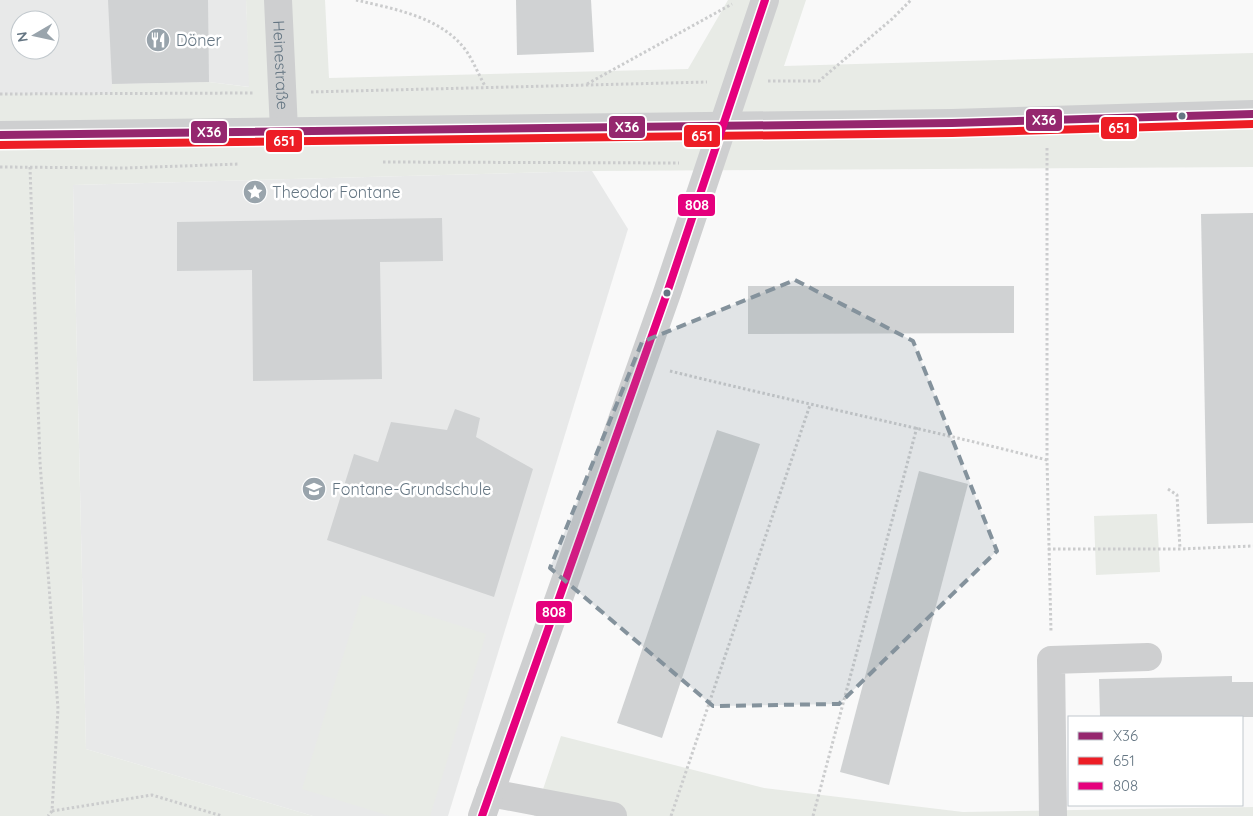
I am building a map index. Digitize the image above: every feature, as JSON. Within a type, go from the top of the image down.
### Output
[{"type":"street","name":"Heinestraße","points":[[278,0],[284,130]]},
{"type":"street","points":[[613,816],[486,804],[642,364],[765,0]]},
{"type":"street","points":[[0,135],[1048,121],[1253,114]]},
{"type":"street","points":[[1053,816],[1052,660],[1148,657]]},
{"type":"path","points":[[356,0],[397,10],[443,28],[466,51],[485,86]]},
{"type":"path","points":[[586,84],[739,0]]},
{"type":"path","points":[[0,94],[282,93],[485,86],[819,81],[892,20],[911,0]]},
{"type":"path","points":[[1048,121],[1047,460],[1052,660]]},
{"type":"path","points":[[382,162],[710,163]]},
{"type":"path","points":[[0,167],[125,168],[249,164]]},
{"type":"path","points":[[30,167],[40,462],[58,709],[52,811],[48,816]]},
{"type":"path","points":[[642,364],[810,405],[917,427],[1047,460]]},
{"type":"path","points":[[671,816],[810,405]]},
{"type":"path","points":[[813,816],[917,427]]},
{"type":"path","points":[[1168,489],[1177,495],[1180,549]]},
{"type":"path","points":[[1048,549],[1180,549],[1253,546]]},
{"type":"path","points":[[52,811],[152,795],[222,816]]},
{"type":"highlighted area","points":[[795,280],[913,341],[997,551],[839,704],[713,706],[550,568],[642,342]]},
{"type":"shaded area","points":[[0,0],[246,0],[250,87],[209,82],[112,84],[112,94],[0,94]]},
{"type":"shaded area","points":[[246,0],[325,0],[329,78],[688,69],[728,0],[806,0],[784,66],[1253,53],[1253,167],[592,171],[73,185],[86,749],[313,816],[0,816],[0,94],[111,94],[112,84],[209,82],[249,87]]},
{"type":"shaded area","name":"Fontane-Grundschule","points":[[592,171],[628,229],[448,816],[313,816],[86,749],[73,185]]},
{"type":"shaded area","points":[[1157,514],[1160,572],[1096,575],[1094,516]]},
{"type":"shaded area","points":[[362,595],[486,634],[430,816],[390,816],[302,789]]},
{"type":"shaded area","points":[[561,736],[764,788],[963,812],[1253,807],[1253,816],[534,816]]},
{"type":"building","points":[[108,0],[208,0],[209,82],[112,84]]},
{"type":"building","points":[[516,0],[591,0],[594,52],[517,55]]},
{"type":"building","points":[[1253,213],[1253,523],[1207,524],[1201,214]]},
{"type":"building","points":[[442,218],[443,261],[380,262],[382,379],[253,381],[252,270],[177,271],[177,222]]},
{"type":"building","points":[[748,286],[1014,286],[1014,333],[748,334]]},
{"type":"building","points":[[455,409],[480,418],[476,437],[533,469],[494,597],[327,540],[354,454],[378,462],[391,422],[447,430]]},
{"type":"building","points":[[717,430],[760,444],[662,738],[617,723]]},
{"type":"building","points":[[919,471],[968,484],[889,785],[840,772]]},
{"type":"building","points":[[1232,676],[1232,682],[1253,682],[1253,717],[1100,716],[1099,679]]},
{"type":"transit line","name":"808","points":[[482,816],[667,293],[765,0]]},
{"type":"transit line","name":"X36","points":[[0,135],[952,123],[1253,114]]},
{"type":"transit line","name":"651","points":[[0,145],[952,133],[1253,124]]},
{"type":"place","name":"Döner","points":[[158,40]]},
{"type":"place","name":"Theodor Fontane","points":[[255,192]]},
{"type":"place","name":"Fontane-Grundschule","points":[[314,489]]}]
